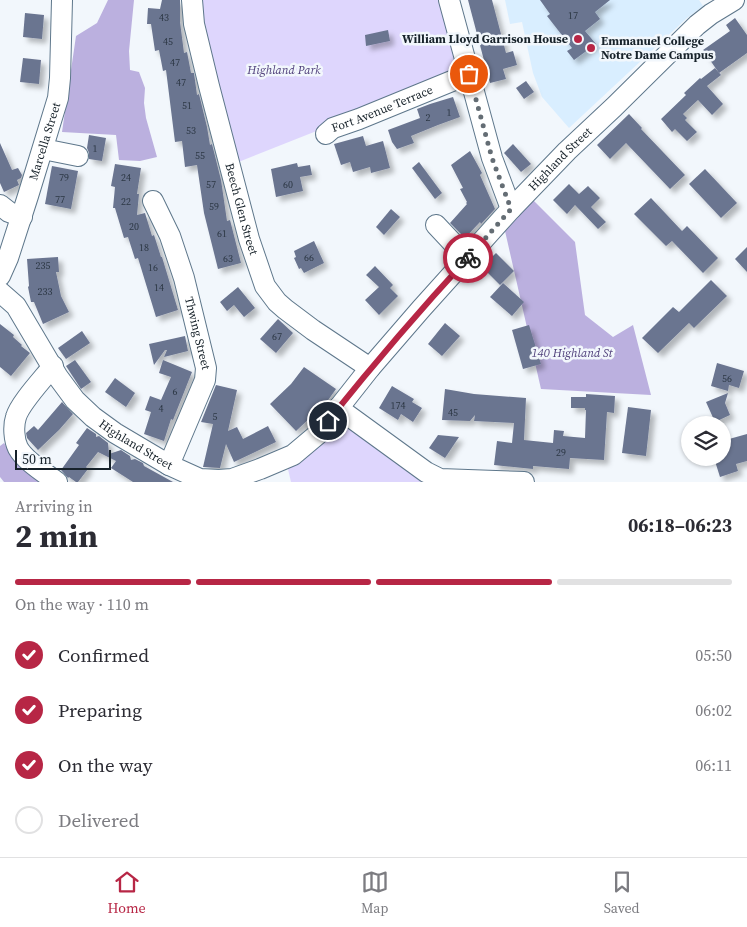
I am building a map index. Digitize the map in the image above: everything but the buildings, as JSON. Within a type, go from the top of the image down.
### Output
[{"type":"street","name":"Marcella Street","points":[[0,276],[22,217],[59,90],[62,0]]},
{"type":"street","name":"Beech Glen Street","points":[[192,0],[194,24],[209,86],[249,239],[265,286],[276,302],[312,330],[370,368]]},
{"type":"street","points":[[449,0],[492,158],[511,209]]},
{"type":"street","name":"Highland Street","points":[[0,292],[16,306],[58,377],[75,400],[93,417],[115,433],[168,465],[200,479],[232,479],[260,469],[293,455],[318,434],[370,368],[511,209],[567,151],[692,30],[711,14],[734,0]]},
{"type":"street","name":"Fort Avenue Terrace","points":[[326,134],[333,128],[469,74]]},
{"type":"street","points":[[43,148],[78,156]]},
{"type":"street","name":"Thwing Street","points":[[153,201],[170,236],[184,278],[206,368],[205,380],[168,465]]},
{"type":"street","points":[[0,205],[9,212],[22,217]]},
{"type":"street","points":[[436,225],[467,258]]},
{"type":"street","points":[[53,366],[19,410],[15,419],[14,434],[18,448],[25,457],[57,482]]},
{"type":"street","points":[[338,408],[426,472],[440,480],[524,482]]},
{"type":"shaded area","name":"Emmanuel College Notre Dame Campus","points":[[505,0],[699,0],[703,6],[687,18],[569,128],[542,97],[533,73],[522,22],[510,24]]},
{"type":"green space","points":[[108,0],[134,0],[129,51],[130,70],[139,72],[145,88],[146,118],[157,157],[140,161],[119,160],[116,135],[62,132],[76,36],[97,23]]},
{"type":"green space","name":"Highland Park","points":[[201,0],[439,0],[458,75],[236,163],[199,19]]},
{"type":"green space","name":"140 Highland St","points":[[533,200],[575,242],[585,315],[613,337],[633,325],[651,395],[541,389],[505,231]]},
{"type":"green space","points":[[339,419],[419,476],[423,482],[291,482],[287,465]]},
{"type":"green space","points":[[4,443],[18,465],[40,482],[4,482],[0,477],[0,446]]},
{"type":"way so far","points":[[468,258],[511,209],[492,158],[469,74]]},
{"type":"place","name":"William Lloyd Garrison House","points":[[578,39]]},
{"type":"place","name":"Emmanuel College Notre Dame Campus","points":[[591,48]]},
{"type":"route","points":[[328,421],[370,368],[468,258]]}]
